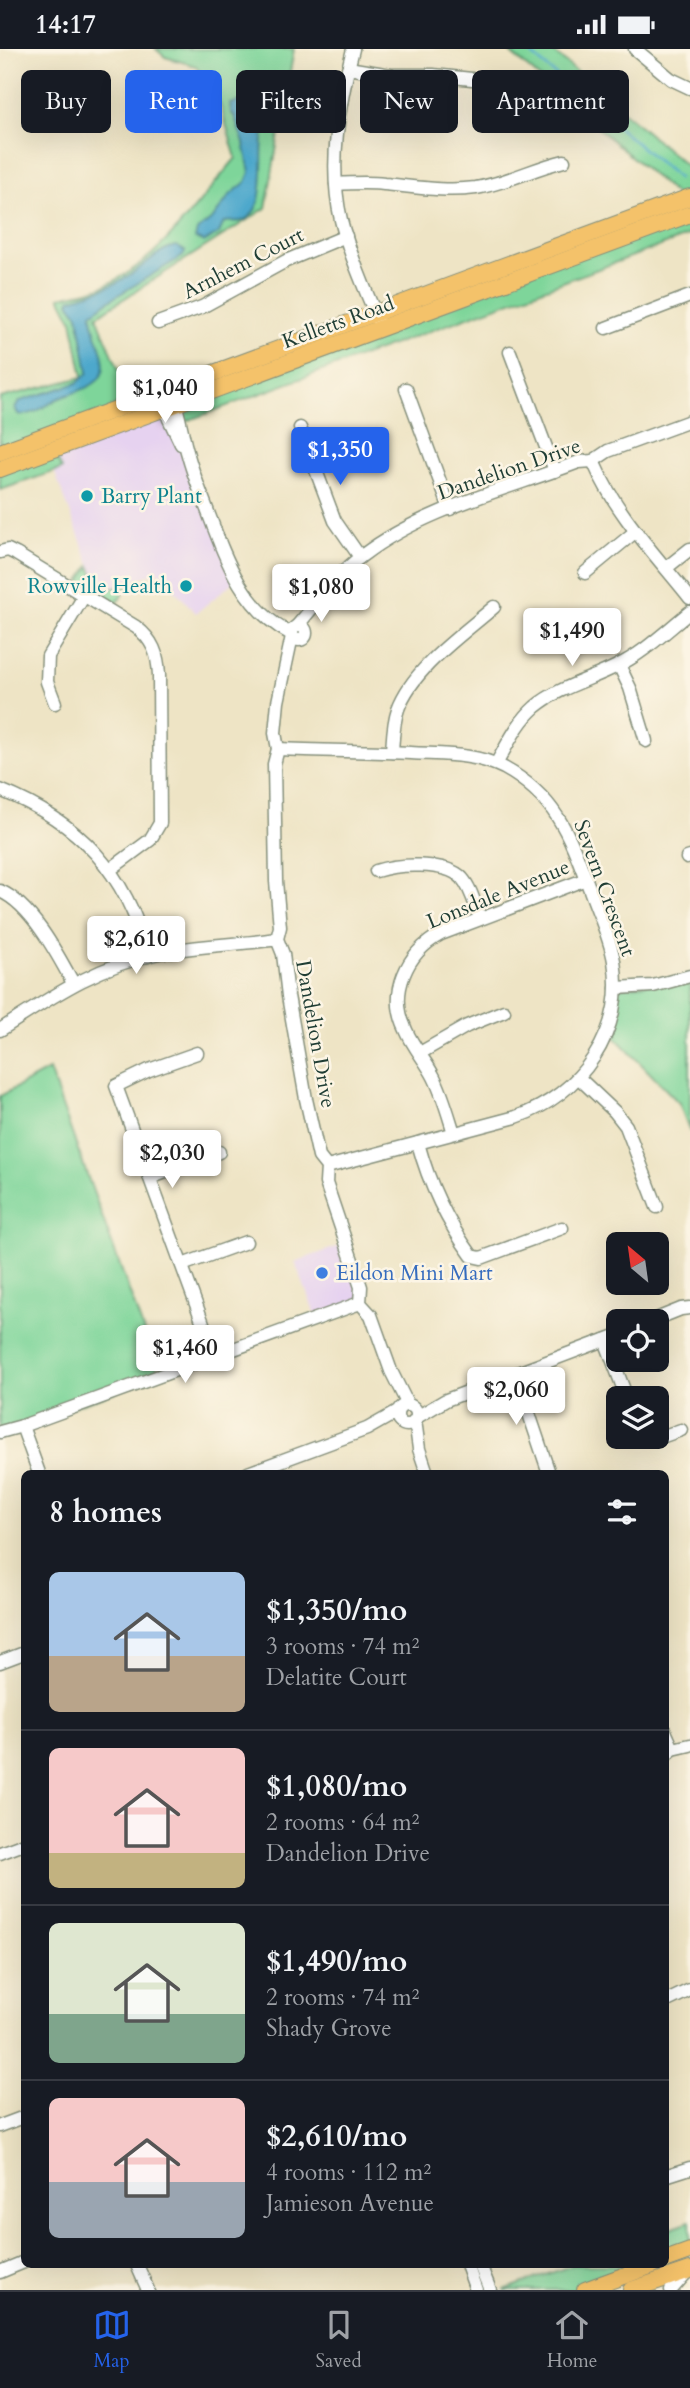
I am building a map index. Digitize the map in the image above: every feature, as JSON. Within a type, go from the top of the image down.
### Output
[{"type":"main road","name":"Kelletts Road","points":[[0,469],[374,312],[689,203]]},
{"type":"main road","name":"Kelletts Road","points":[[0,452],[381,328],[689,203]]},
{"type":"main road","points":[[669,2259],[690,2251]]},
{"type":"main road","points":[[585,2290],[645,2268]]},
{"type":"main road","points":[[645,2288],[689,2270]]},
{"type":"street","points":[[353,49],[335,148],[336,184],[339,212],[346,236],[381,328]]},
{"type":"street","points":[[635,49],[671,79],[690,88]]},
{"type":"street","points":[[348,68],[391,75],[471,79]]},
{"type":"street","points":[[336,184],[382,183],[437,190],[473,188],[506,181],[564,161]]},
{"type":"street","name":"Arnhem Court","points":[[158,323],[202,307],[286,261],[346,236]]},
{"type":"street","points":[[606,328],[690,296]]},
{"type":"street","points":[[510,352],[555,471]]},
{"type":"street","points":[[406,389],[450,509]]},
{"type":"street","points":[[168,398],[230,569],[249,600],[277,625],[297,632]]},
{"type":"street","name":"Dandelion Drive","points":[[426,1470],[371,1315],[360,1303],[361,1287],[326,1184],[327,1167],[319,1157],[306,1099],[282,950],[277,939],[280,927],[275,857],[274,764],[278,748],[275,733],[280,690],[297,632],[321,599],[360,557],[384,540],[421,519],[579,462],[593,460],[608,451],[690,421]]},
{"type":"street","points":[[300,428],[335,521],[360,557]]},
{"type":"street","points":[[593,460],[610,497],[690,598]]},
{"type":"street","points":[[584,573],[636,531]]},
{"type":"street","points":[[6,549],[143,632],[153,643],[158,660],[159,823],[150,840],[111,869]]},
{"type":"street","points":[[666,568],[690,549]]},
{"type":"street","points":[[55,703],[47,682],[48,656],[83,596]]},
{"type":"street","points":[[392,752],[396,717],[411,684],[494,607]]},
{"type":"street","points":[[496,764],[516,728],[535,707],[567,688],[619,665],[646,648],[690,612]]},
{"type":"street","points":[[619,665],[630,688],[646,741]]},
{"type":"street","name":"Severn Crescent","points":[[278,748],[458,755],[496,764],[529,785],[550,805],[565,825],[611,947],[616,988],[608,1030],[597,1053],[579,1078],[560,1095],[528,1113],[327,1167]]},
{"type":"street","points":[[0,790],[52,815],[82,838],[111,869],[135,916],[148,955]]},
{"type":"street","points":[[376,871],[392,866],[436,867],[455,872],[467,884],[480,918]]},
{"type":"street","name":"Lonsdale Avenue","points":[[454,1133],[439,1088],[401,1017],[399,995],[411,958],[430,940],[480,918],[586,879]]},
{"type":"street","points":[[0,891],[13,898],[40,930],[73,983]]},
{"type":"street","points":[[0,1030],[73,983],[114,966],[173,950],[277,939]]},
{"type":"street","points":[[616,988],[660,985],[690,976]]},
{"type":"street","points":[[420,1053],[460,1030],[504,1011]]},
{"type":"street","points":[[197,1053],[149,1070],[115,1086],[215,1356]]},
{"type":"street","points":[[579,1078],[626,1126],[657,1207]]},
{"type":"street","points":[[418,1143],[427,1174],[444,1212],[469,1252],[477,1258]]},
{"type":"street","points":[[150,1178],[219,1152]]},
{"type":"street","points":[[477,1258],[562,1228]]},
{"type":"street","points":[[182,1265],[246,1242]]},
{"type":"street","points":[[473,1272],[477,1258]]},
{"type":"street","points":[[0,1432],[360,1303]]},
{"type":"street","points":[[669,1315],[690,1308]]},
{"type":"street","points":[[256,1470],[605,1340],[622,1386]]},
{"type":"street","points":[[516,1375],[548,1470]]},
{"type":"street","points":[[22,1426],[38,1470]]},
{"type":"street","points":[[669,1434],[681,1430]]},
{"type":"street","points":[[0,1662],[21,1654]]},
{"type":"street","points":[[669,1753],[690,1745]]},
{"type":"street","points":[[0,1853],[21,1845]]},
{"type":"street","points":[[669,1999],[690,1990]]},
{"type":"street","points":[[0,2126],[21,2118]]},
{"type":"street","points":[[669,2175],[690,2168]]},
{"type":"street","points":[[0,2272],[21,2263]]},
{"type":"street","points":[[138,2268],[148,2290]]},
{"type":"street","points":[[475,2269],[475,2290]]},
{"type":"street","points":[[475,2269],[491,2290]]},
{"type":"street","points":[[671,2290],[689,2270]]},
{"type":"shaded area","points":[[166,408],[236,580],[196,613],[157,571],[114,589],[97,583],[47,452]]},
{"type":"shaded area","points":[[345,1244],[361,1298],[317,1319],[295,1262]]},
{"type":"green space","points":[[156,49],[294,49],[290,70],[236,70],[236,133],[279,133],[266,208],[97,316],[132,403],[0,452],[0,398],[83,377],[72,320],[60,297],[101,287],[122,277],[141,263],[175,231],[236,158],[222,111],[222,70],[199,70],[196,66],[165,57]]},
{"type":"green space","points":[[506,49],[550,49],[574,70],[530,70]]},
{"type":"green space","points":[[629,117],[690,169],[690,197],[682,200],[604,133],[629,133]]},
{"type":"green space","points":[[690,214],[690,235],[181,423],[176,404]]},
{"type":"green space","points":[[56,456],[62,469],[0,490],[0,469]]},
{"type":"green space","points":[[90,566],[98,581],[105,587],[131,582],[117,603],[80,581]]},
{"type":"green space","points":[[690,978],[690,1132],[679,1103],[608,1030],[616,988]]},
{"type":"green space","points":[[49,1070],[160,1376],[0,1432],[0,1096]]},
{"type":"green space","points":[[690,2221],[690,2251],[669,2259],[669,2229]]},
{"type":"green space","points":[[565,2268],[646,2268],[585,2290],[504,2290]]},
{"type":"water","points":[[236,102],[236,121],[231,112],[230,104]]},
{"type":"water","points":[[240,133],[264,133],[261,185],[256,208],[250,216],[241,221],[224,222],[219,233],[204,242],[195,238],[197,231],[213,218],[231,194],[246,182],[250,172]]},
{"type":"water","points":[[176,246],[185,251],[183,256],[92,313],[104,361],[100,377],[93,384],[57,399],[33,413],[18,414],[15,408],[20,401],[77,383],[88,373],[78,315],[70,304],[70,299],[114,284],[163,251]]},
{"type":"waterway","points":[[525,49],[678,178]]},
{"type":"place","name":"Barry Plant","points":[[87,496]]},
{"type":"place","name":"Rowville Health","points":[[186,586]]},
{"type":"place","name":"Eildon Mini Mart","points":[[322,1273]]}]
